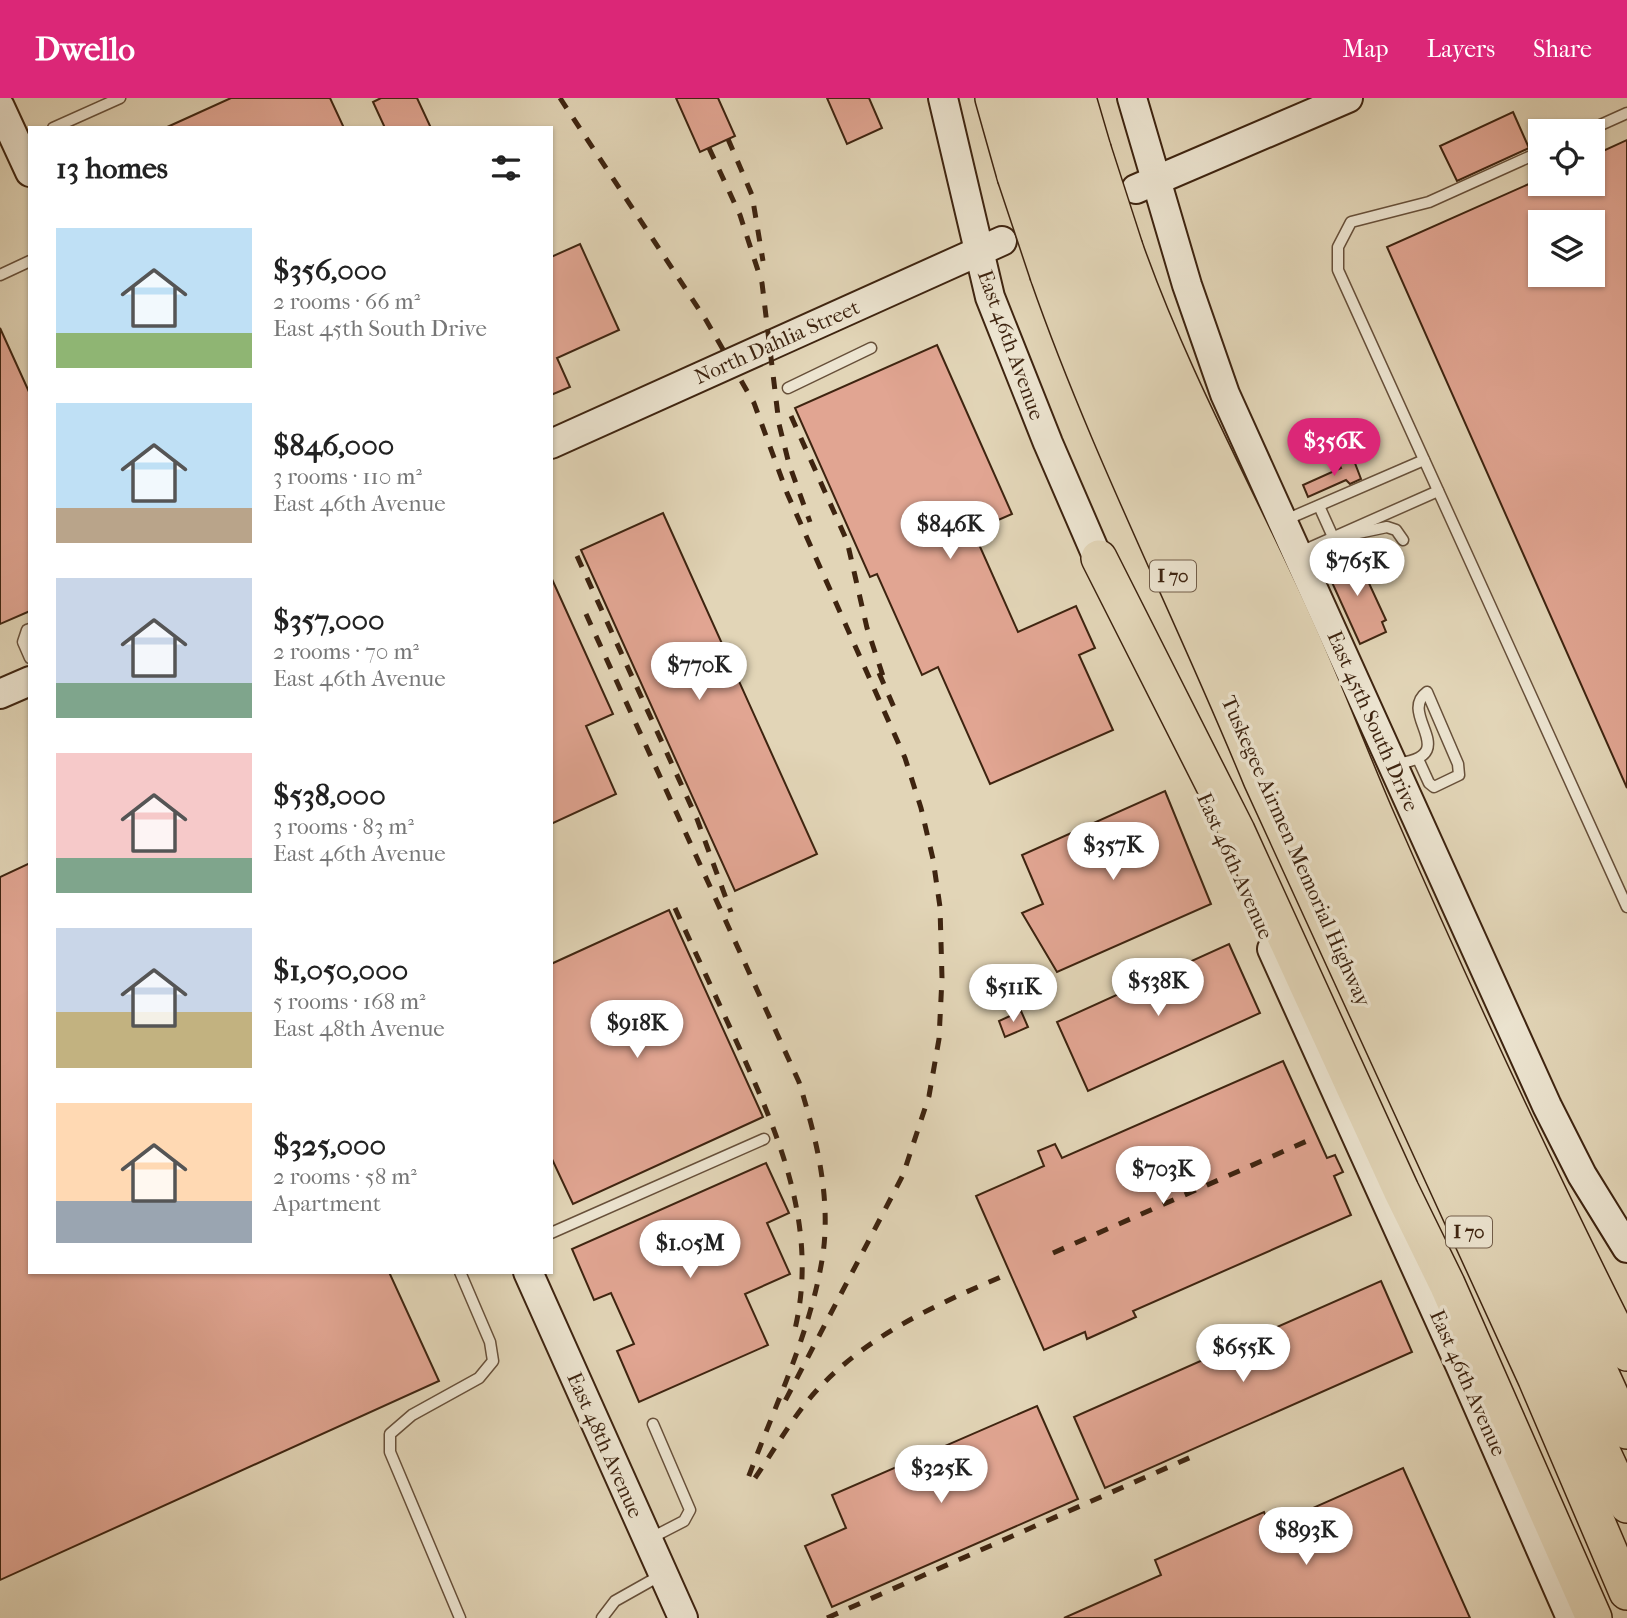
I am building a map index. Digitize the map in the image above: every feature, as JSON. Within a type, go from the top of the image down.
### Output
[{"type":"highway","name":"Tuskegee Airmen Memorial Highway","points":[[993,98],[1054,163],[1086,262],[1090,388],[1222,684],[1303,875],[1520,1345],[1627,1592]]},
{"type":"highway","points":[[1019,98],[1054,163]]},
{"type":"highway","points":[[1050,98],[1054,163]]},
{"type":"highway","name":"Tuskegee Airmen Memorial Highway","points":[[1078,98],[1054,163],[1086,262],[1141,293],[1294,622],[1460,1004],[1578,1257],[1627,1353]]},
{"type":"highway","points":[[1086,262],[1132,343],[1627,1431]]},
{"type":"highway","points":[[1086,262],[1149,455],[1404,1021],[1627,1505]]},
{"type":"highway","points":[[1099,558],[1212,777],[1401,1190],[1447,1284],[1594,1618]]},
{"type":"highway","points":[[1303,875],[1321,955],[1413,1187],[1447,1284]]},
{"type":"highway","points":[[1460,1004],[1509,1071],[1627,1300]]},
{"type":"main road","name":"East 46th Avenue","points":[[943,98],[990,246],[1007,344],[1126,627],[1460,1365],[1571,1618]]},
{"type":"main road","name":"East 45th South Drive","points":[[1132,98],[1147,184],[1176,252],[1209,351],[1297,554],[1405,762],[1552,1116],[1582,1175],[1627,1248]]},
{"type":"main road","points":[[1147,184],[1348,98]]},
{"type":"main road","points":[[0,107],[23,141],[28,163]]},
{"type":"main road","name":"North Dahlia Street","points":[[553,443],[990,246]]},
{"type":"main road","points":[[0,694],[28,682]]},
{"type":"main road","name":"East 48th Avenue","points":[[529,1274],[683,1618]]},
{"type":"lane","points":[[57,126],[120,98]]},
{"type":"lane","points":[[1605,123],[1627,113]]},
{"type":"lane","points":[[1528,157],[1429,202],[1354,220],[1347,224],[1340,239],[1337,259],[1341,282],[1627,907]]},
{"type":"lane","points":[[0,275],[28,262]]},
{"type":"lane","points":[[788,388],[871,348]]},
{"type":"lane","points":[[1283,522],[1424,460]]},
{"type":"lane","points":[[1297,554],[1438,491]]},
{"type":"lane","points":[[1319,506],[1333,537]]},
{"type":"lane","points":[[1333,537],[1387,527],[1396,530],[1403,540]]},
{"type":"lane","points":[[28,630],[23,642],[28,653]]},
{"type":"lane","points":[[1427,692],[1458,764],[1459,775],[1434,787],[1405,762],[1428,747],[1418,705],[1420,697],[1427,692]]},
{"type":"lane","points":[[553,1232],[764,1139]]},
{"type":"lane","points":[[460,1618],[390,1452],[390,1434],[412,1415],[479,1378],[493,1361],[490,1342],[461,1274]]},
{"type":"lane","points":[[648,1539],[684,1521],[690,1510],[653,1424]]},
{"type":"lane","points":[[602,1618],[615,1601],[663,1574]]},
{"type":"building","points":[[231,98],[330,98],[343,126],[169,126]]},
{"type":"building","points":[[381,98],[417,98],[430,126],[384,126],[373,102]]},
{"type":"building","points":[[676,98],[718,98],[735,136],[700,152]]},
{"type":"building","points":[[827,98],[869,98],[882,128],[847,144]]},
{"type":"building","points":[[1513,112],[1528,148],[1457,181],[1440,146]]},
{"type":"building","points":[[1627,140],[1627,788],[1387,247],[1528,184],[1528,196],[1605,196],[1605,150]]},
{"type":"building","points":[[580,244],[619,330],[557,358],[570,387],[553,394],[553,256]]},
{"type":"building","points":[[0,328],[28,390],[28,612],[0,624]]},
{"type":"building","points":[[937,345],[1012,514],[973,531],[1018,632],[1076,606],[1095,648],[1079,655],[1113,730],[990,784],[938,667],[922,675],[877,574],[870,577],[795,408]]},
{"type":"building","points":[[1353,458],[1361,479],[1350,484],[1346,480],[1308,497],[1303,485],[1341,468],[1339,464]]},
{"type":"building","points":[[663,513],[817,854],[735,891],[581,550]]},
{"type":"building","points":[[1355,553],[1386,620],[1382,622],[1386,632],[1360,644],[1325,567]]},
{"type":"building","points":[[553,581],[613,714],[586,726],[616,794],[553,823]]},
{"type":"building","points":[[1165,791],[1211,904],[1057,972],[1022,913],[1043,904],[1022,855]]},
{"type":"building","points":[[28,864],[28,1274],[390,1274],[439,1381],[0,1580],[0,877]]},
{"type":"building","points":[[669,910],[763,1117],[573,1204],[553,1161],[553,963]]},
{"type":"building","points":[[1229,944],[1260,1013],[1088,1091],[1057,1022]]},
{"type":"building","points":[[1021,1011],[1028,1027],[1005,1037],[999,1021]]},
{"type":"building","points":[[1283,1061],[1327,1158],[1335,1155],[1343,1172],[1334,1176],[1351,1215],[1133,1311],[1136,1317],[1087,1339],[1085,1332],[1044,1350],[976,1196],[1044,1166],[1038,1151],[1055,1144],[1062,1158]]},
{"type":"building","points":[[766,1163],[789,1213],[767,1223],[790,1274],[745,1294],[768,1345],[639,1402],[617,1351],[634,1344],[611,1293],[594,1300],[572,1249]]},
{"type":"building","points":[[1381,1281],[1412,1352],[1105,1488],[1074,1417]]},
{"type":"building","points":[[1037,1406],[1078,1499],[832,1607],[805,1546],[846,1528],[832,1495]]},
{"type":"building","points":[[1403,1468],[1470,1618],[1064,1618],[1161,1575],[1155,1560],[1264,1512],[1270,1527]]},
{"type":"railway","points":[[560,98],[706,320],[754,403],[787,493],[905,758],[933,859],[940,907],[942,978],[939,1039],[929,1096],[903,1175],[784,1403]]},
{"type":"railway","points":[[728,139],[752,195],[763,261]]},
{"type":"railway","points":[[709,148],[740,215],[762,283],[779,424],[789,464],[810,522]]},
{"type":"railway","points":[[791,416],[847,541],[867,628],[885,682]]},
{"type":"railway","points":[[577,556],[697,819],[731,912]]},
{"type":"railway","points":[[586,614],[799,1082],[820,1167],[825,1232],[817,1283],[801,1341],[747,1481]]},
{"type":"railway","points":[[879,673],[896,712]]},
{"type":"railway","points":[[675,908],[754,1080],[792,1186],[802,1260],[800,1298],[793,1337]]},
{"type":"railway","points":[[1053,1253],[1307,1141]]},
{"type":"railway","points":[[755,1478],[808,1400],[860,1352],[907,1321],[1010,1273]]},
{"type":"railway","points":[[827,1618],[1198,1454]]}]
